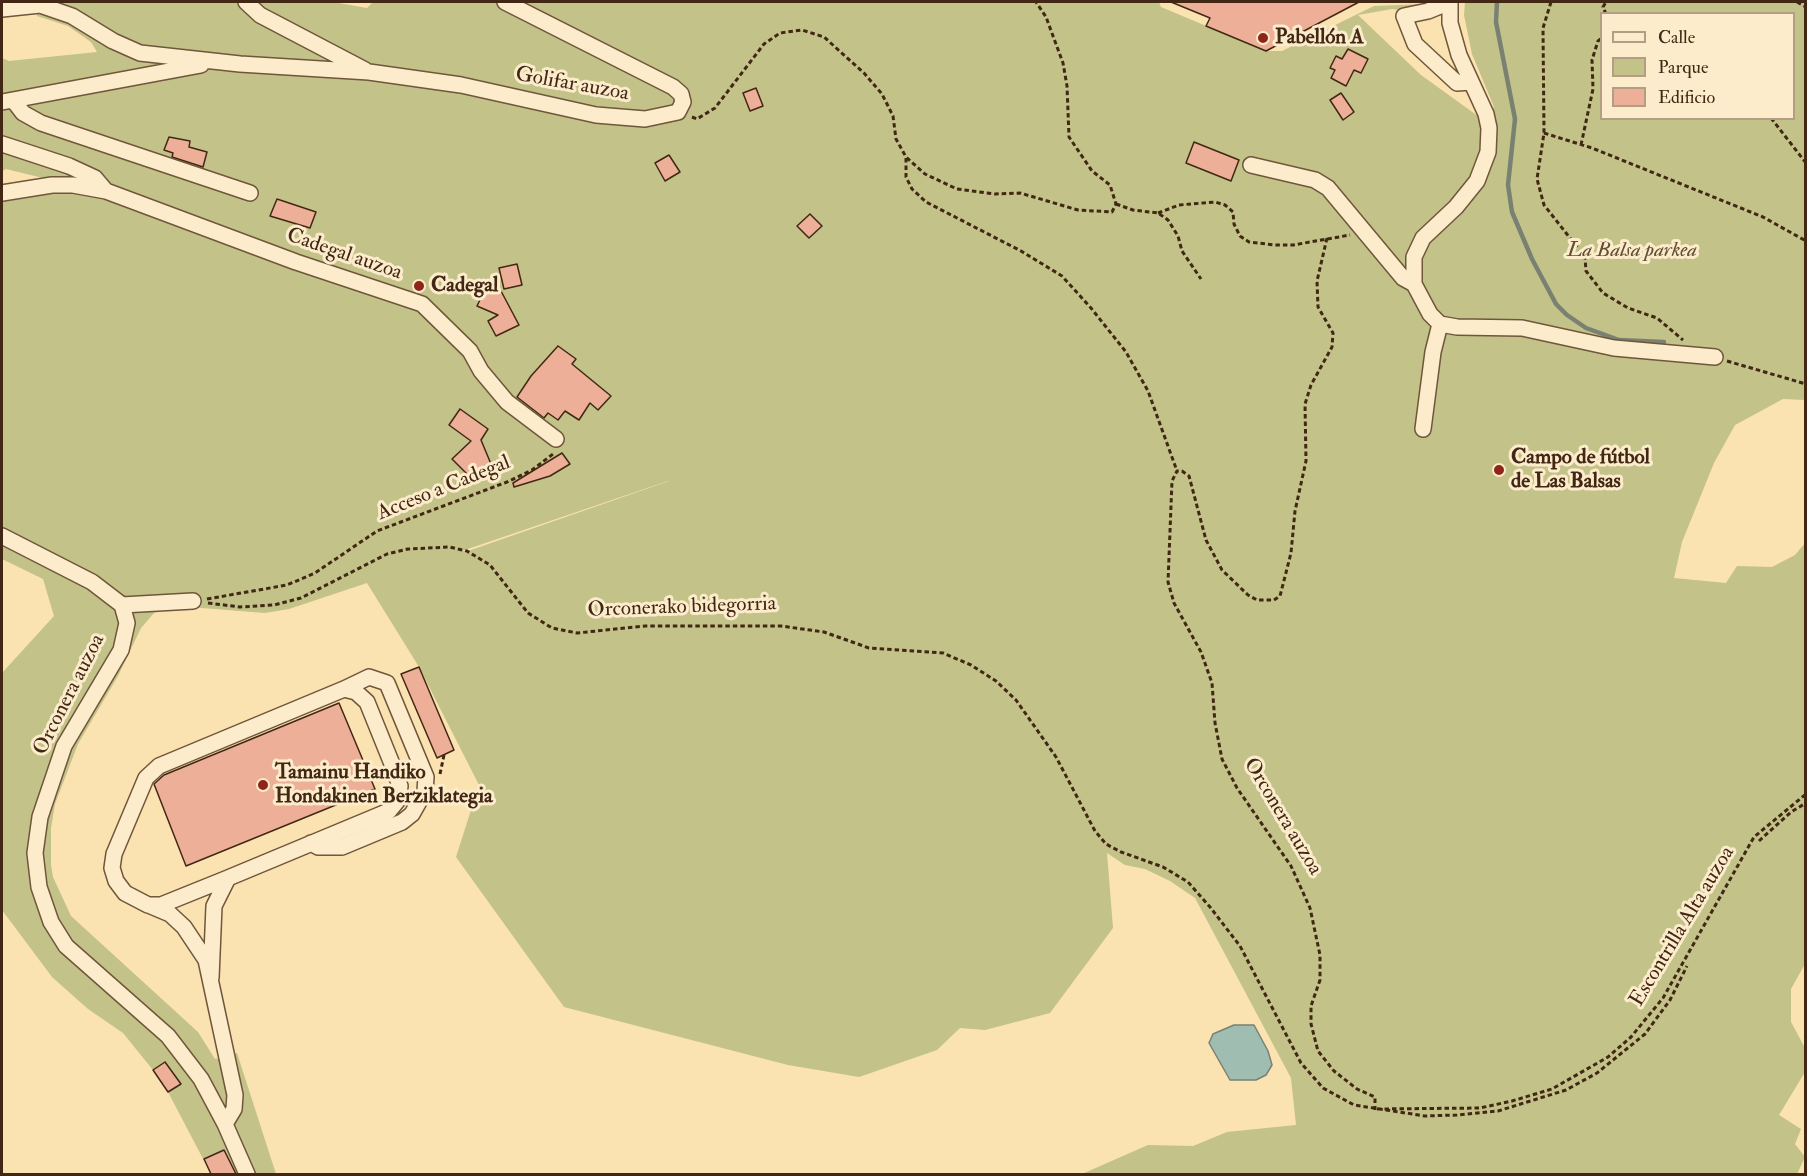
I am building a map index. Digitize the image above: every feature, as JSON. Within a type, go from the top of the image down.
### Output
[{"type":"street","points":[[246,2],[260,15],[369,72]]},
{"type":"street","name":"Golifar auzoa","points":[[240,64],[369,72],[461,85],[596,115],[645,119],[678,112],[683,102],[681,94],[673,87],[505,2]]},
{"type":"street","points":[[1471,82],[1457,83],[1415,44],[1404,16],[1428,11],[1450,2],[1450,23],[1489,128],[1488,152],[1477,181],[1456,207],[1423,238],[1414,257],[1414,284],[1430,314],[1440,324],[1522,328],[1614,348],[1715,357]]},
{"type":"street","points":[[2,9],[40,5],[72,16],[113,41],[140,53],[240,64]]},
{"type":"street","points":[[7,101],[190,65],[240,64]]},
{"type":"street","points":[[7,101],[41,123],[250,193]]},
{"type":"street","name":"Cadegal auzoa","points":[[2,144],[78,170],[95,178],[106,191]]},
{"type":"street","points":[[1251,165],[1315,180],[1328,188],[1403,278],[1414,284]]},
{"type":"street","name":"Cadegal auzoa","points":[[2,193],[52,185],[73,185],[106,191],[296,262],[422,304],[470,351],[481,371],[507,402],[556,439]]},
{"type":"street","points":[[1423,429],[1433,352],[1440,324]]},
{"type":"street","points":[[2,536],[92,582],[122,605],[193,601]]},
{"type":"street","name":"Orconera auzoa","points":[[122,605],[127,623],[121,650],[64,746],[40,817],[35,853],[39,887],[51,922],[66,946],[168,1036],[201,1079],[225,1124],[247,1174]]},
{"type":"street","points":[[225,1124],[234,1109],[235,1095],[206,960],[184,927],[170,914],[125,892],[116,881],[112,868],[121,836],[146,778],[159,766],[369,677],[387,683],[426,777],[425,791],[412,814],[402,822],[342,847],[318,847],[311,843]]},
{"type":"street","points":[[148,905],[161,905],[389,811],[398,800],[400,786],[367,702],[356,692],[344,689]]},
{"type":"street","points":[[211,978],[214,906],[228,878]]},
{"type":"path","points":[[678,112],[697,118],[715,108],[764,44],[780,33],[801,30],[824,36],[864,73],[882,94],[893,116],[896,139],[906,157],[925,174],[957,189],[995,194],[1020,193],[1078,210],[1102,214],[1112,212],[1116,204],[1110,185],[1092,171],[1069,137],[1067,86],[1063,63],[1046,17],[1036,2]]},
{"type":"path","points":[[1551,2],[1543,28],[1544,133],[1537,179],[1544,205],[1585,257],[1586,271],[1603,293],[1628,308],[1656,318],[1692,345]]},
{"type":"path","points":[[1797,2],[1806,7]]},
{"type":"path","points":[[1581,144],[1593,89],[1592,60],[1600,40]]},
{"type":"path","points":[[1773,120],[1806,163]]},
{"type":"path","points":[[1544,133],[1581,144],[1763,217],[1806,241]]},
{"type":"path","points":[[906,157],[906,177],[912,189],[926,202],[1021,251],[1062,276],[1126,352],[1148,391],[1177,471],[1182,471],[1189,476],[1206,540],[1222,570],[1248,595],[1257,600],[1274,600],[1280,596],[1291,554],[1295,511],[1306,461],[1305,404],[1311,385],[1332,347],[1333,333],[1318,307],[1317,281],[1327,238]]},
{"type":"path","points":[[1116,204],[1133,210],[1158,213],[1179,205],[1215,202],[1225,205],[1233,212],[1234,224],[1240,236],[1249,242],[1293,245],[1327,238],[1367,234]]},
{"type":"path","points":[[1158,213],[1168,220],[1178,236],[1182,251],[1201,279]]},
{"type":"path","points":[[1715,357],[1752,370],[1806,384]]},
{"type":"path","name":"Acceso a Cadegal","points":[[193,601],[287,585],[315,573],[376,531],[507,482],[532,470],[554,453],[560,443],[556,439]]},
{"type":"path","name":"Orconera auzoa","points":[[1177,471],[1172,481],[1168,582],[1171,593],[1201,652],[1212,683],[1215,723],[1222,759],[1237,788],[1291,866],[1310,908],[1320,955],[1320,980],[1311,1006],[1311,1024],[1318,1051],[1334,1071],[1357,1089],[1375,1097],[1375,1110]]},
{"type":"path","name":"Orconerako bidegorria","points":[[193,601],[240,607],[274,605],[301,598],[387,554],[408,549],[449,547],[468,551],[490,565],[528,613],[552,628],[577,633],[645,626],[781,626],[824,632],[870,648],[943,653],[972,665],[996,681],[1016,700],[1056,757],[1095,831],[1106,843],[1121,852],[1163,867],[1188,882],[1210,907],[1240,946],[1301,1063],[1323,1088],[1354,1105],[1425,1116],[1498,1111],[1566,1090],[1597,1073],[1645,1034],[1670,1000],[1687,966]]},
{"type":"path","name":"Escontrilla Alta auzoa","points":[[1375,1110],[1381,1107],[1440,1110],[1480,1108],[1512,1101],[1552,1089],[1608,1057],[1631,1037],[1667,991],[1754,837],[1806,794]]},
{"type":"path","points":[[1759,841],[1791,812],[1806,803]]},
{"type":"green space","name":"La Balsa parkea","points":[[34,2],[333,2],[367,8],[373,2],[1159,2],[1161,7],[1266,51],[1282,51],[1374,6],[1427,4],[1406,11],[1392,9],[1358,15],[1421,75],[1482,119],[1494,107],[1472,54],[1464,15],[1465,2],[1805,2],[1805,400],[1783,399],[1735,425],[1714,463],[1682,542],[1674,578],[1726,583],[1737,566],[1772,567],[1795,555],[1805,543],[1806,962],[1791,989],[1791,1022],[1805,1048],[1805,1072],[1779,1115],[1801,1129],[1795,1144],[1805,1157],[1797,1174],[1082,1174],[1148,1145],[1193,1146],[1227,1132],[1296,1125],[1291,1078],[1195,898],[1170,881],[1145,869],[1125,865],[1107,853],[1113,928],[1050,1013],[985,1030],[960,1028],[937,1050],[859,1077],[788,1065],[564,1007],[456,857],[479,785],[419,667],[367,583],[289,609],[265,613],[189,607],[166,609],[154,613],[141,628],[118,676],[78,744],[55,804],[51,828],[51,865],[53,877],[71,916],[198,1032],[215,1059],[237,1053],[276,1174],[211,1174],[168,1092],[153,1070],[123,1033],[88,1009],[52,977],[2,910],[2,673],[54,616],[43,579],[2,559],[2,186],[43,178],[6,169],[2,171],[2,58],[9,61],[97,52],[91,42],[68,26],[37,16]],"holes":[[[669,481],[468,551],[462,551]]]},
{"type":"shaded area","points":[[1234,1025],[1254,1025],[1268,1051],[1272,1065],[1266,1075],[1256,1080],[1230,1080],[1209,1043],[1213,1034]]},
{"type":"building","name":"Pabellón A","points":[[1171,2],[1359,2],[1266,51],[1206,26],[1210,18]]},
{"type":"building","points":[[1348,49],[1368,59],[1361,73],[1354,70],[1346,86],[1331,78],[1335,70],[1330,68],[1336,56],[1342,59]]},
{"type":"building","points":[[756,88],[763,106],[750,111],[743,93]]},
{"type":"building","points":[[1341,93],[1354,112],[1343,120],[1330,100]]},
{"type":"building","points":[[169,137],[190,141],[189,147],[207,152],[203,167],[172,157],[173,153],[164,150]]},
{"type":"building","points":[[1194,142],[1239,160],[1231,181],[1186,163]]},
{"type":"building","points":[[669,155],[680,172],[665,181],[655,163]]},
{"type":"building","points":[[277,199],[316,212],[310,228],[270,216]]},
{"type":"building","points":[[810,214],[822,226],[809,238],[797,226]]},
{"type":"building","points":[[517,264],[522,285],[504,289],[499,268]]},
{"type":"building","points":[[487,285],[501,291],[519,325],[496,336],[488,321],[498,315],[477,306]]},
{"type":"building","points":[[558,346],[576,359],[572,364],[611,396],[598,410],[590,403],[579,420],[565,411],[558,420],[548,413],[544,418],[517,397],[531,376]]},
{"type":"building","points":[[460,409],[488,429],[481,440],[491,464],[472,479],[452,459],[471,441],[449,425]]},
{"type":"building","points":[[562,453],[570,464],[550,476],[514,487],[513,483]]},
{"type":"building","points":[[419,667],[454,750],[437,758],[401,674]]},
{"type":"building","name":"Tamainu Handiko Hondakinen Berziklategia","points":[[339,703],[375,789],[186,866],[154,784],[164,775]]},
{"type":"building","points":[[165,1062],[181,1084],[168,1092],[153,1070]]},
{"type":"building","points":[[224,1150],[236,1174],[211,1174],[204,1159]]},
{"type":"waterway","points":[[1497,2],[1496,22],[1515,119],[1508,185],[1512,212],[1532,259],[1556,304],[1586,328],[1619,340],[1664,342]]},
{"type":"place","name":"Pabellón A","points":[[1263,38]]},
{"type":"place","name":"Cadegal","points":[[419,286]]},
{"type":"place","name":"Campo de fútbol de Las Balsas","points":[[1499,470]]},
{"type":"place","name":"Tamainu Handiko Hondakinen Berziklategia","points":[[263,785]]}]
